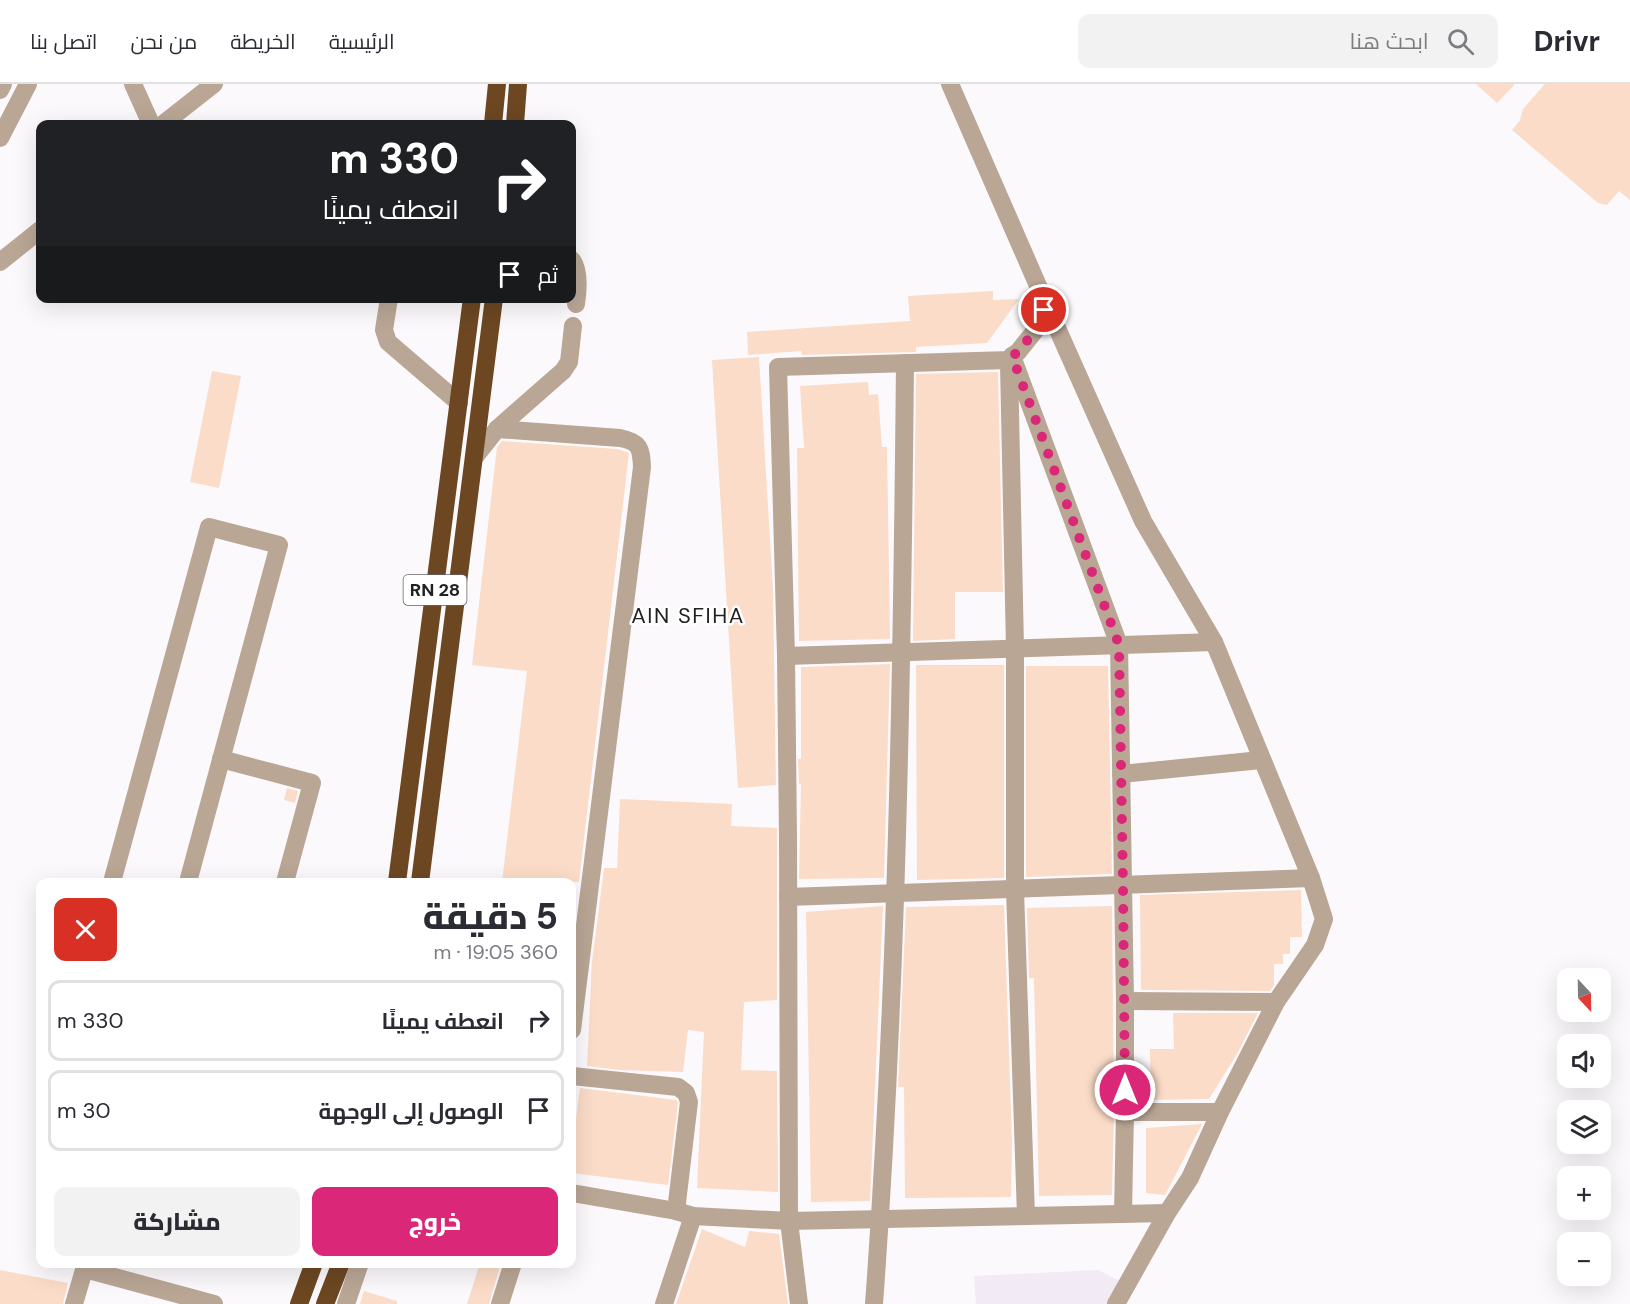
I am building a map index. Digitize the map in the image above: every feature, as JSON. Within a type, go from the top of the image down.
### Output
[{"type":"highway","points":[[493,120],[497,84]]},
{"type":"highway","points":[[515,120],[518,84]]},
{"type":"highway","name":"RN 28","points":[[399,878],[471,303]]},
{"type":"highway","name":"RN 28","points":[[421,878],[493,303]]},
{"type":"highway","points":[[299,1304],[312,1268]]},
{"type":"highway","points":[[325,1304],[339,1268]]},
{"type":"street","points":[[0,90],[3,84]]},
{"type":"street","points":[[0,138],[28,84]]},
{"type":"street","points":[[132,84],[149,120]]},
{"type":"street","points":[[168,120],[214,84]]},
{"type":"street","points":[[950,84],[1143,521],[1214,642],[1311,878],[1323,919],[1315,945],[1276,1002],[1220,1112],[1190,1178],[1167,1212],[1116,1304]]},
{"type":"street","points":[[0,262],[36,233]]},
{"type":"street","points":[[576,274],[578,286],[576,304]]},
{"type":"street","points":[[799,1304],[789,1221],[786,656],[778,367],[1011,358],[1042,322],[1044,310],[1039,288]]},
{"type":"street","points":[[388,303],[384,330],[388,342],[459,403]]},
{"type":"street","points":[[474,458],[497,429],[563,371],[569,362],[573,326]]},
{"type":"street","points":[[1011,358],[1119,645],[1125,1001],[1123,1214]]},
{"type":"street","points":[[1011,358],[1015,648],[1015,890],[1026,1216]]},
{"type":"street","points":[[874,1304],[896,893],[902,652],[905,363]]},
{"type":"street","points":[[497,429],[620,438],[633,441],[642,454],[576,997]]},
{"type":"street","points":[[113,878],[209,526],[279,545],[189,878]]},
{"type":"street","points":[[786,656],[1214,642]]},
{"type":"street","points":[[222,759],[312,783],[286,878]]},
{"type":"street","points":[[1121,774],[1261,760]]},
{"type":"street","points":[[788,897],[1311,878]]},
{"type":"street","points":[[1125,1001],[1276,1002]]},
{"type":"street","points":[[576,1076],[678,1087],[686,1093],[689,1102],[684,1213],[664,1304]]},
{"type":"street","points":[[1125,1112],[1220,1112]]},
{"type":"street","points":[[576,1193],[684,1213],[789,1221],[1167,1212]]},
{"type":"street","points":[[74,1304],[85,1268]]},
{"type":"street","points":[[93,1268],[214,1304]]},
{"type":"street","points":[[346,1304],[358,1268]]},
{"type":"street","points":[[500,1304],[511,1268]]},
{"type":"shaded area","points":[[1098,1270],[1122,1282],[1108,1304],[976,1304],[974,1276]]},
{"type":"building","points":[[1476,84],[1515,84],[1497,103]]},
{"type":"building","points":[[1545,84],[1630,84],[1630,200],[1619,191],[1607,205],[1598,203],[1512,130],[1520,120],[1523,109]]},
{"type":"building","points":[[993,291],[993,300],[1019,299],[987,343],[916,347],[916,352],[802,355],[801,351],[748,355],[747,332],[910,321],[908,296]]},
{"type":"building","points":[[759,357],[773,589],[776,785],[738,788],[712,360]]},
{"type":"building","points":[[212,371],[241,376],[219,488],[190,482]]},
{"type":"building","points":[[998,372],[1003,592],[955,592],[955,639],[913,641],[916,374]]},
{"type":"building","points":[[868,382],[869,395],[878,394],[882,447],[887,447],[890,639],[799,641],[797,448],[804,448],[800,386]]},
{"type":"building","points":[[502,441],[618,449],[629,453],[579,882],[576,882],[576,878],[502,878],[527,671],[472,665],[497,447]]},
{"type":"building","points":[[890,664],[884,878],[799,879],[801,784],[799,784],[798,759],[801,759],[801,667]]},
{"type":"building","points":[[916,665],[1004,665],[1004,878],[917,880]]},
{"type":"building","points":[[1026,666],[1108,666],[1112,874],[1026,877]]},
{"type":"building","points":[[287,788],[298,791],[295,803],[284,800]]},
{"type":"building","points":[[620,799],[732,804],[731,826],[777,828],[777,1000],[744,1002],[741,1070],[777,1071],[778,1192],[697,1188],[704,1032],[688,1030],[683,1072],[619,1070],[587,1066],[592,962],[604,868],[617,868]]},
{"type":"building","points":[[1301,890],[1302,937],[1290,937],[1290,954],[1283,954],[1283,964],[1274,964],[1274,985],[1270,991],[1141,990],[1140,895]]},
{"type":"building","points":[[1004,905],[1012,1143],[1011,1197],[905,1198],[904,1087],[898,1087],[906,907]]},
{"type":"building","points":[[883,906],[870,1201],[811,1202],[806,912]]},
{"type":"building","points":[[1112,906],[1114,1112],[1112,1195],[1039,1196],[1034,978],[1029,978],[1027,908]]},
{"type":"building","points":[[1173,1013],[1258,1013],[1237,1054],[1209,1099],[1151,1100],[1150,1049],[1174,1049]]},
{"type":"building","points":[[580,1088],[676,1100],[678,1103],[668,1185],[576,1174],[576,1119]]},
{"type":"building","points":[[1202,1124],[1165,1195],[1146,1193],[1146,1128]]},
{"type":"building","points":[[702,1229],[745,1247],[749,1231],[779,1234],[788,1304],[676,1304]]},
{"type":"building","points":[[478,1268],[500,1268],[489,1304],[467,1304]]},
{"type":"building","points":[[0,1270],[68,1283],[63,1304],[0,1304]]},
{"type":"building","points":[[364,1291],[397,1301],[397,1304],[360,1304]]},
{"type":"district","name":"AIN SFIHA","points":[[688,615]]},
{"type":"route","points":[[1044,310],[1042,322],[1018,352],[1012,356],[1119,645],[1125,1090]]}]
